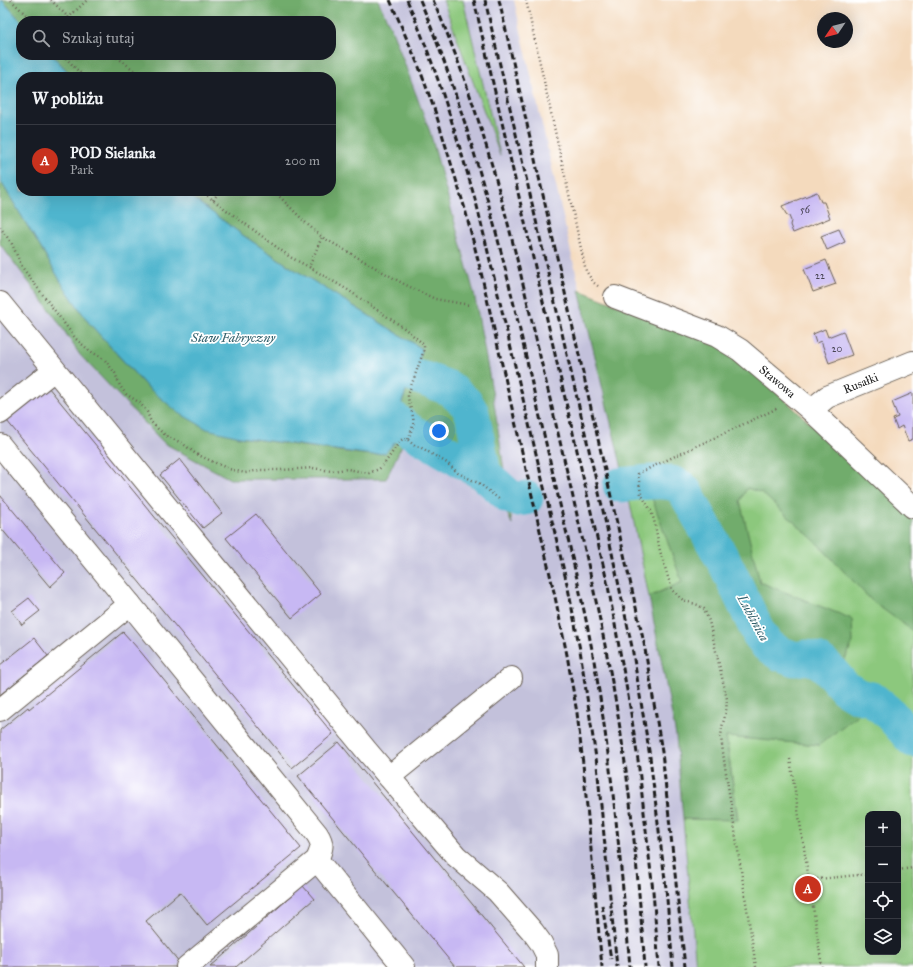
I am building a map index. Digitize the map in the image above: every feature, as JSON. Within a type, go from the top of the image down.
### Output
[{"type":"street","name":"Stawowa","points":[[615,297],[722,339],[752,359],[804,404],[913,507]]},
{"type":"street","points":[[0,303],[308,682],[456,856],[498,892],[533,932],[547,955],[547,967]]},
{"type":"street","name":"Rusałki","points":[[804,404],[827,397],[913,362]]},
{"type":"street","points":[[0,413],[54,370]]},
{"type":"street","points":[[0,445],[318,834],[322,844],[317,860],[187,967]]},
{"type":"street","points":[[0,710],[130,604]]},
{"type":"street","points":[[389,777],[511,678]]},
{"type":"street","points":[[317,860],[404,967]]},
{"type":"path","points":[[11,0],[27,16]]},
{"type":"path","points":[[52,0],[66,16]]},
{"type":"path","points":[[70,16],[87,0]]},
{"type":"path","points":[[526,0],[586,271],[594,283],[615,297]]},
{"type":"path","points":[[69,60],[79,72]]},
{"type":"path","points":[[121,60],[137,72]]},
{"type":"path","points":[[208,196],[290,257],[348,290],[404,328],[421,342],[424,346],[424,350],[408,396],[408,402],[414,424],[408,439]]},
{"type":"path","points":[[213,200],[216,196]]},
{"type":"path","points":[[279,196],[322,237],[404,284],[435,299],[470,305]]},
{"type":"path","points":[[0,227],[12,244],[22,267],[76,338],[90,351],[104,360],[115,373],[120,386],[126,394],[140,403],[147,412],[151,422],[157,428],[166,436],[182,443],[196,454],[229,469],[245,473],[260,470],[313,468],[331,471],[347,469],[369,473],[379,469],[382,466],[400,441],[403,439],[408,439],[416,446],[447,463],[458,473],[480,484],[499,499]]},
{"type":"path","points":[[309,267],[322,237]]},
{"type":"path","points":[[756,967],[721,737],[727,700],[717,652],[709,621],[704,609],[698,605],[683,600],[672,590],[660,551],[654,520],[651,511],[641,494],[638,477],[639,473],[804,404]]},
{"type":"path","points":[[790,759],[822,967]]},
{"type":"path","points":[[901,870],[913,868]]},
{"type":"path","points":[[809,880],[865,874]]},
{"type":"shaded area","points":[[378,0],[443,0],[498,150],[463,0],[514,0],[573,261],[702,759],[737,967],[0,967],[0,244],[55,317],[80,355],[164,443],[230,479],[386,479],[402,443],[498,503],[507,513],[512,522],[493,396],[474,293],[430,132],[392,30]]},
{"type":"green space","points":[[2,0],[378,0],[392,30],[430,132],[474,293],[493,396],[512,524],[507,513],[498,503],[403,443],[386,479],[230,479],[164,443],[80,355],[55,317],[0,244],[0,180],[63,285],[89,323],[146,386],[239,437],[353,453],[372,455],[385,453],[400,437],[407,437],[412,424],[398,413],[422,351],[421,348],[289,266],[244,236],[190,196],[336,196],[336,72],[68,72],[57,60],[336,60],[336,16],[16,16]]},
{"type":"green space","points":[[443,0],[463,0],[500,155]]},
{"type":"green space","points":[[579,290],[717,344],[749,367],[913,518],[913,631],[873,602],[814,540],[762,493],[747,488],[740,501],[760,582],[852,619],[853,642],[840,670],[861,712],[819,745],[726,737],[738,820],[683,819],[676,736],[649,597],[682,582],[652,498],[629,498]]},
{"type":"green space","points":[[776,434],[913,550],[913,967],[696,967],[683,819],[738,819],[726,736],[819,745],[666,589],[649,597],[629,498],[647,498]]},
{"type":"water","name":"Staw Fabryczny","points":[[0,0],[2,0],[16,16],[16,60],[57,60],[68,72],[16,72],[16,196],[190,196],[244,236],[289,266],[421,348],[422,351],[398,412],[412,424],[407,437],[400,437],[385,453],[372,455],[240,437],[207,429],[179,413],[146,386],[89,323],[63,285],[0,180]]},
{"type":"building","points":[[817,192],[821,202],[824,202],[830,218],[793,233],[789,216],[786,214],[782,206]]},
{"type":"building","points":[[839,229],[845,242],[827,250],[821,236]]},
{"type":"building","points":[[826,260],[836,284],[813,292],[804,269]]},
{"type":"building","points":[[825,329],[828,337],[843,331],[852,355],[829,363],[821,341],[816,343],[813,334]]},
{"type":"building","points":[[48,387],[333,734],[292,768],[7,421]]},
{"type":"building","points":[[913,393],[913,439],[908,441],[902,426],[897,429],[893,419],[898,417],[892,402]]},
{"type":"building","points":[[180,459],[222,513],[203,528],[160,475]]},
{"type":"building","points":[[0,495],[65,573],[50,587],[0,527]]},
{"type":"building","points":[[256,514],[321,594],[292,618],[226,538]]},
{"type":"building","points":[[29,598],[40,611],[22,625],[12,611]]},
{"type":"building","points":[[123,632],[301,848],[207,925],[180,892],[146,921],[180,963],[175,967],[0,967],[0,730],[28,707],[29,709]]},
{"type":"building","points":[[34,638],[48,656],[0,695],[0,665]]},
{"type":"building","points":[[339,742],[524,967],[455,967],[379,875],[298,776]]},
{"type":"building","points":[[303,886],[314,899],[236,967],[210,967]]},
{"type":"waterway","points":[[413,375],[449,388],[466,403],[472,413],[484,474]]},
{"type":"waterway","points":[[371,402],[409,430],[484,474],[510,497],[518,499],[526,498]]},
{"type":"waterway","name":"Lublinica","points":[[620,485],[667,482],[683,489],[728,569],[759,634],[767,645],[779,653],[795,659],[807,657],[817,660],[826,666],[845,688],[858,696],[872,699],[889,713],[913,740]]},
{"type":"railway","points":[[390,0],[419,67],[436,114],[465,209],[480,268],[554,592],[577,713],[602,967]]},
{"type":"railway","points":[[407,0],[437,76],[477,206],[568,588],[580,650],[597,765],[617,967]]},
{"type":"railway","points":[[420,0],[456,96],[486,193],[511,292],[569,543],[593,655],[599,694],[619,850],[630,967]]},
{"type":"railway","points":[[433,0],[452,46],[485,140],[523,285],[592,583],[609,664],[626,769],[637,868],[645,967]]},
{"type":"railway","points":[[474,0],[608,586],[638,760],[653,891],[659,967]]},
{"type":"railway","points":[[485,0],[602,506],[632,647],[650,757],[666,888],[673,967]]},
{"type":"railway","points":[[499,0],[644,643],[662,752],[685,967]]},
{"type":"railway","points":[[602,905],[611,959]]},
{"type":"place","name":"POD Sielanka","points":[[808,889]]}]
